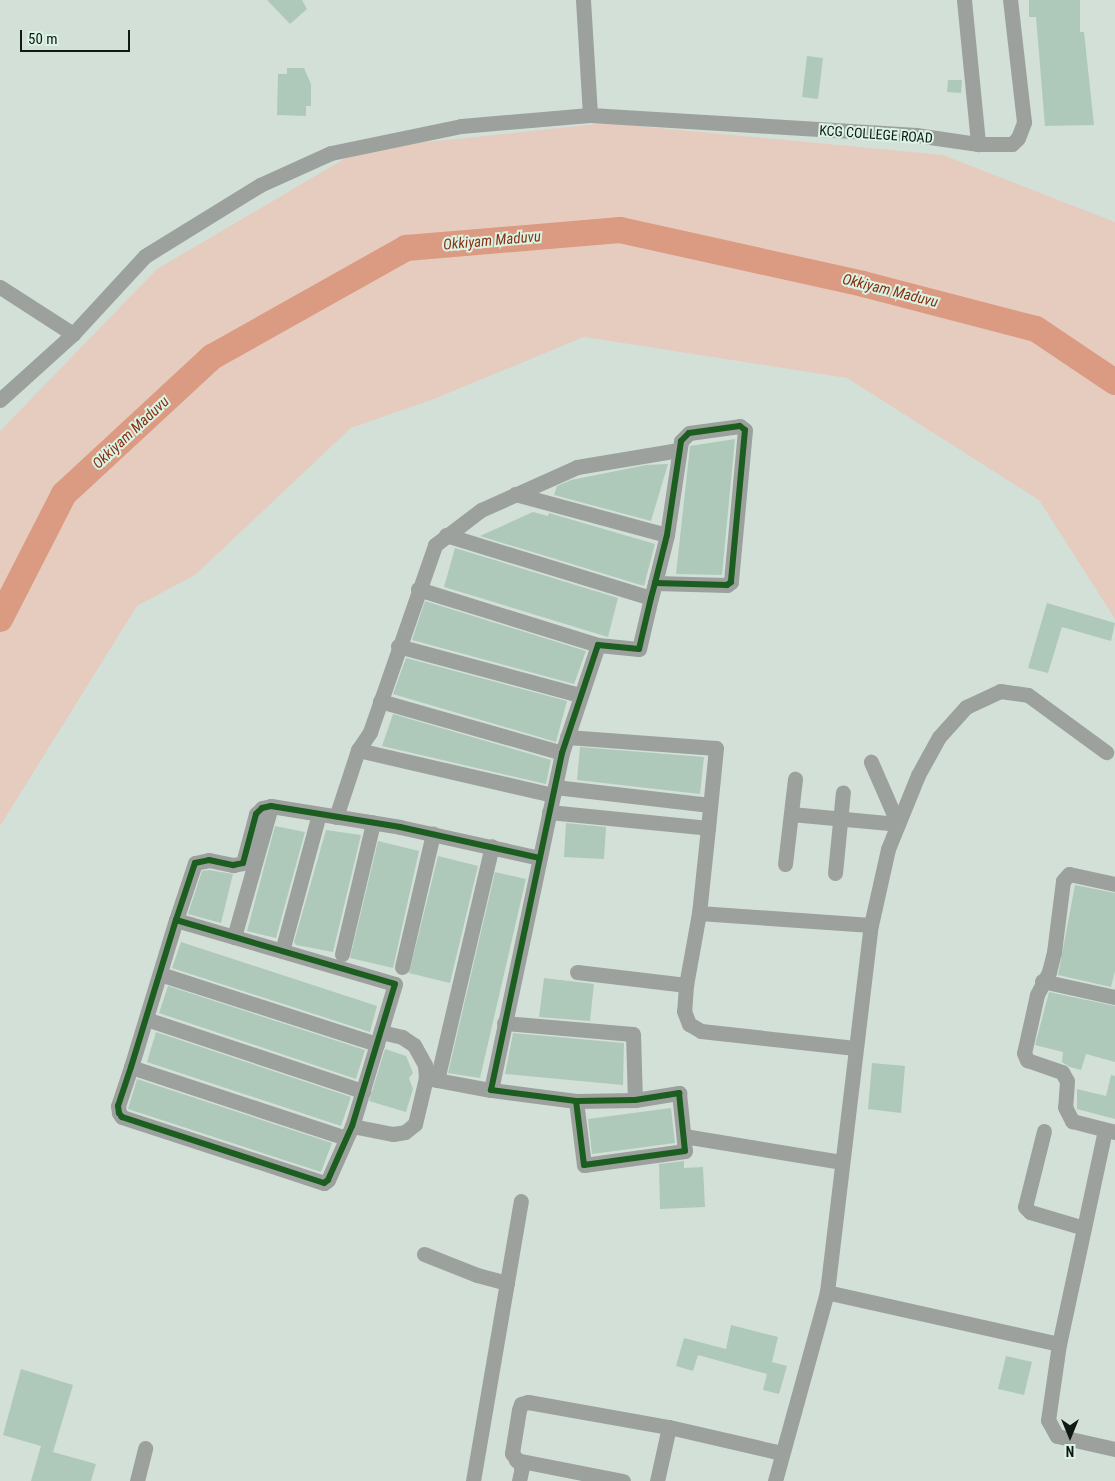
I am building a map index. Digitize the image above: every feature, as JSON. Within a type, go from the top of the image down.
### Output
[{"type":"street","points":[[583,0],[590,115]]},
{"type":"street","points":[[964,0],[978,144]]},
{"type":"street","name":"KCG COLLEGE ROAD","points":[[0,400],[74,334],[145,256],[260,186],[331,154],[461,126],[590,115],[916,135],[978,144],[1012,144],[1024,122],[1010,0]]},
{"type":"street","points":[[0,287],[74,334]]},
{"type":"street","points":[[418,589],[598,645],[639,649],[651,598],[667,535],[681,441],[689,434],[733,425],[746,430],[731,582],[727,586],[655,583]]},
{"type":"street","points":[[336,817],[358,750],[370,732],[418,589],[435,546],[446,534],[481,510],[577,467],[679,450]]},
{"type":"street","points":[[515,494],[667,535]]},
{"type":"street","points":[[446,534],[651,598]]},
{"type":"street","points":[[491,1090],[562,752],[598,645]]},
{"type":"street","points":[[398,646],[580,695]]},
{"type":"street","points":[[775,1481],[827,1292],[841,1162],[871,925],[888,849],[918,775],[939,737],[966,707],[1000,691],[1028,695],[1106,752]]},
{"type":"street","points":[[380,701],[562,752]]},
{"type":"street","points":[[567,737],[716,748],[705,804],[708,828],[699,913],[686,985],[684,1011],[689,1024],[700,1031],[855,1048]]},
{"type":"street","points":[[358,750],[554,791],[705,804]]},
{"type":"street","points":[[871,762],[898,824]]},
{"type":"street","points":[[785,864],[795,779]]},
{"type":"street","points":[[835,874],[843,792]]},
{"type":"street","points":[[176,920],[395,984],[349,1132],[328,1180],[316,1182],[122,1117],[118,1106],[131,1067],[176,920],[194,863],[209,860],[233,865],[243,863],[256,814],[262,808],[271,806],[432,834],[540,858]]},
{"type":"street","points":[[234,937],[271,806]]},
{"type":"street","points":[[549,812],[708,828]]},
{"type":"street","points":[[282,951],[319,814]]},
{"type":"street","points":[[791,814],[898,824]]},
{"type":"street","points":[[342,954],[373,823]]},
{"type":"street","points":[[402,967],[432,834]]},
{"type":"street","points":[[131,1067],[349,1132],[393,1134],[405,1132],[415,1124],[432,1079],[492,846]]},
{"type":"street","points":[[1115,884],[1069,874],[1063,881],[1054,952],[1049,972],[1042,981],[1025,1057],[1062,1072],[1068,1081],[1065,1107],[1072,1122],[1110,1131],[1084,1228],[1059,1344],[1050,1427],[1057,1436],[1115,1450]]},
{"type":"street","points":[[699,913],[871,925]]},
{"type":"street","points":[[577,972],[686,985]]},
{"type":"street","points":[[160,974],[379,1038],[402,1037],[414,1045],[432,1079]]},
{"type":"street","points":[[1042,981],[1115,997]]},
{"type":"street","points":[[146,1019],[363,1091]]},
{"type":"street","points":[[504,1023],[632,1034],[635,1100]]},
{"type":"street","points":[[432,1079],[491,1090],[576,1101],[635,1100],[679,1093],[685,1151],[584,1165],[576,1101]]},
{"type":"street","points":[[1044,1131],[1025,1207],[1030,1212],[1084,1228]]},
{"type":"street","points":[[684,1136],[841,1162]]},
{"type":"street","points":[[473,1481],[520,1200]]},
{"type":"street","points":[[424,1254],[478,1275],[507,1283]]},
{"type":"street","points":[[827,1292],[1059,1344]]},
{"type":"street","points":[[520,1481],[522,1467],[512,1453],[520,1404],[528,1402],[669,1427],[782,1453]]},
{"type":"street","points":[[657,1481],[669,1427]]},
{"type":"street","points":[[138,1481],[145,1448]]},
{"type":"street","points":[[516,1460],[623,1481]]},
{"type":"shaded area","points":[[606,123],[943,155],[1115,222],[1115,619],[1039,500],[847,378],[584,337],[434,399],[351,428],[195,575],[137,606],[0,826],[0,431],[157,269],[361,149]]},
{"type":"building","points":[[267,0],[302,0],[307,9],[290,24]]},
{"type":"building","points":[[1029,0],[1080,0],[1080,32],[1084,32],[1094,125],[1045,126],[1036,17],[1029,17]]},
{"type":"building","points":[[807,56],[823,58],[818,99],[802,97]]},
{"type":"building","points":[[287,68],[304,68],[311,84],[311,106],[306,106],[306,116],[277,115],[278,74],[287,74]]},
{"type":"building","points":[[948,80],[962,80],[961,93],[947,92]]},
{"type":"building","points":[[735,439],[722,575],[676,574],[690,446]]},
{"type":"building","points":[[668,464],[651,521],[554,495],[557,486],[571,480],[646,465]]},
{"type":"building","points":[[533,512],[548,516],[549,513],[655,544],[644,586],[480,536]]},
{"type":"building","points":[[455,548],[618,598],[608,637],[444,587]]},
{"type":"building","points":[[425,601],[586,651],[574,684],[412,640]]},
{"type":"building","points":[[1047,603],[1115,623],[1111,641],[1062,627],[1048,673],[1028,668]]},
{"type":"building","points":[[406,658],[567,701],[556,742],[393,694]]},
{"type":"building","points":[[393,714],[551,760],[546,784],[382,746]]},
{"type":"building","points":[[580,747],[704,757],[700,794],[577,780]]},
{"type":"building","points":[[566,823],[606,827],[604,859],[564,857]]},
{"type":"building","points":[[275,826],[305,832],[276,938],[247,931]]},
{"type":"building","points":[[326,830],[361,835],[333,952],[296,945],[294,942]]},
{"type":"building","points":[[378,841],[419,851],[393,968],[350,958]]},
{"type":"building","points":[[438,856],[478,866],[450,983],[409,973]]},
{"type":"building","points":[[209,870],[233,874],[221,923],[188,914],[202,871]]},
{"type":"building","points":[[495,872],[526,879],[480,1078],[448,1073]]},
{"type":"building","points":[[1075,885],[1115,893],[1115,971],[1111,987],[1058,975]]},
{"type":"building","points":[[181,942],[377,1006],[370,1032],[172,968]]},
{"type":"building","points":[[544,978],[594,984],[590,1021],[539,1017]]},
{"type":"building","points":[[168,986],[365,1050],[356,1079],[159,1013]]},
{"type":"building","points":[[1049,992],[1115,1006],[1115,1062],[1086,1054],[1081,1070],[1070,1067],[1062,1062],[1063,1052],[1035,1045]]},
{"type":"building","points":[[156,1032],[351,1097],[341,1126],[147,1062]]},
{"type":"building","points":[[513,1033],[624,1043],[623,1085],[505,1074]]},
{"type":"building","points":[[385,1049],[406,1056],[413,1073],[409,1078],[413,1089],[406,1112],[369,1101]]},
{"type":"building","points":[[872,1063],[905,1066],[901,1113],[868,1109]]},
{"type":"building","points":[[1111,1075],[1115,1076],[1115,1119],[1077,1109],[1077,1089],[1106,1096]]},
{"type":"building","points":[[137,1079],[332,1143],[321,1172],[128,1109]]},
{"type":"building","points":[[671,1108],[675,1143],[592,1154],[588,1119]]},
{"type":"building","points":[[684,1161],[684,1168],[703,1167],[705,1207],[660,1209],[659,1164]]},
{"type":"building","points":[[731,1325],[778,1337],[772,1362],[787,1366],[779,1394],[763,1390],[767,1374],[698,1355],[693,1371],[676,1366],[684,1338],[726,1349]]},
{"type":"building","points":[[1006,1356],[1032,1362],[1024,1395],[998,1389]]},
{"type":"building","points":[[21,1369],[73,1385],[53,1452],[96,1464],[91,1481],[31,1481],[41,1446],[3,1435]]},
{"type":"waterway","name":"Okkiyam Maduvu","points":[[0,619],[64,494],[212,357],[406,248],[620,230],[863,284],[1036,329],[1115,382]]},
{"type":"cycle path","points":[[576,1101],[635,1100],[679,1093],[685,1151],[584,1165],[576,1101],[491,1090],[562,753],[598,645],[639,649],[651,598],[667,535],[681,441],[689,433],[740,426],[745,430],[731,582],[727,585],[655,583]]},
{"type":"cycle path","points":[[176,920],[395,984],[352,1126],[328,1180],[324,1183],[122,1117],[119,1113],[118,1106],[176,920],[195,863],[209,860],[233,865],[243,863],[256,814],[262,808],[271,806],[400,827],[540,858]]}]
